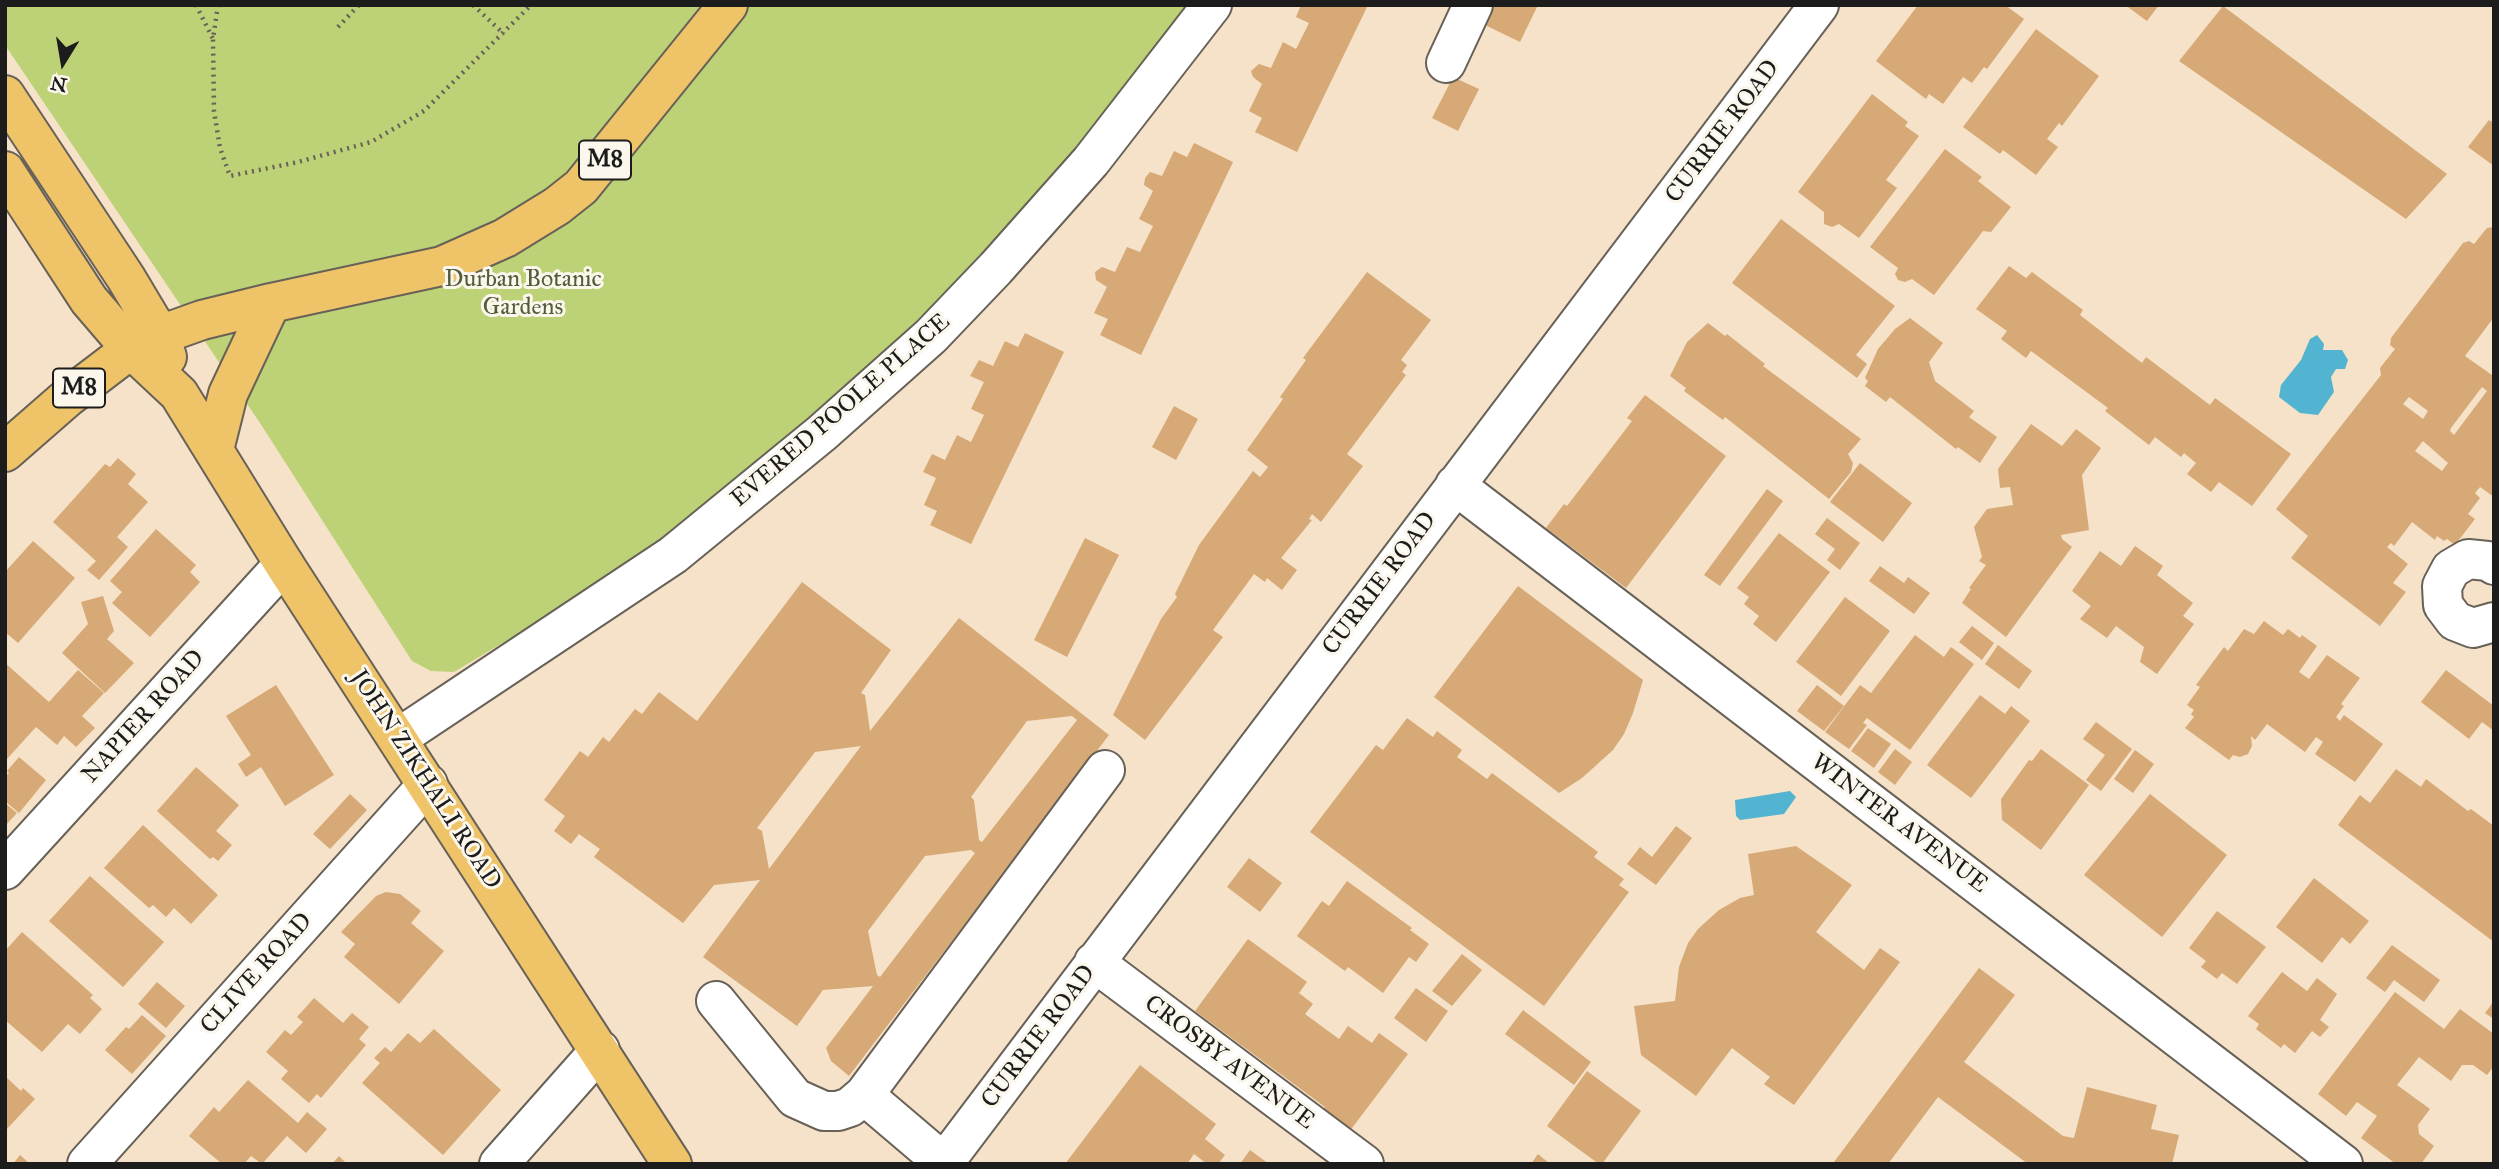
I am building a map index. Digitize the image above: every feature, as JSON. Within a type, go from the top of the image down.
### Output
[{"type":"main road","name":"M8","points":[[5,452],[68,397],[146,342],[202,320],[442,266],[505,238],[557,206],[581,187],[604,162],[728,5]]},
{"type":"main road","name":"JOHN ZIKHALI ROAD","points":[[5,95],[146,342],[284,564],[673,1164]]},
{"type":"main road","name":"JOHN ZIKHALI ROAD","points":[[5,171],[89,300],[146,342]]},
{"type":"main road","points":[[214,450],[228,394],[271,303]]},
{"type":"street","name":"EVERED POOLE PLACE","points":[[398,738],[673,555],[822,433],[931,336],[1091,161],[1212,5]]},
{"type":"street","points":[[1446,63],[1473,5]]},
{"type":"street","name":"CURRIE ROAD","points":[[943,1163],[1819,5]]},
{"type":"street","name":"WINTER AVENUE","points":[[1455,485],[2343,1164]]},
{"type":"street","points":[[2494,565],[2488,561],[2468,559],[2451,569],[2442,586],[2443,606],[2455,621],[2473,628],[2494,622]]},
{"type":"street","name":"NAPIER ROAD","points":[[5,870],[284,564]]},
{"type":"street","points":[[716,1002],[786,1087],[801,1101],[824,1111],[838,1111],[850,1107],[864,1094],[1105,770]]},
{"type":"street","name":"CLIVE ROAD","points":[[86,1164],[428,784]]},
{"type":"street","name":"CROSBY AVENUE","points":[[1094,962],[1364,1164]]},
{"type":"street","points":[[499,1164],[600,1049]]},
{"type":"street","points":[[864,1094],[943,1163]]},
{"type":"path","points":[[196,5],[213,39]]},
{"type":"path","points":[[218,5],[213,39],[214,111],[220,148],[230,176],[298,162],[371,142],[424,111],[531,5]]},
{"type":"path","points":[[338,27],[359,5]]},
{"type":"path","points":[[472,5],[503,34]]},
{"type":"green space","name":"Durban Botanic Gardens","points":[[5,5],[1205,5],[1052,198],[706,521],[454,672],[431,671],[412,661],[262,426],[5,45]]},
{"type":"water","points":[[2317,335],[2324,344],[2323,350],[2342,350],[2348,360],[2345,369],[2336,369],[2331,377],[2334,392],[2318,415],[2300,413],[2279,397],[2281,385],[2301,360],[2310,339]]},
{"type":"water","points":[[1790,791],[1796,797],[1784,814],[1740,820],[1736,816],[1735,800]]},
{"type":"building","points":[[1301,5],[1368,5],[1297,152],[1255,132],[1262,118],[1249,111],[1262,84],[1253,77],[1251,71],[1259,64],[1271,68],[1283,42],[1296,49],[1309,23],[1296,17]]},
{"type":"building","points":[[1494,5],[1538,5],[1520,42],[1485,25]]},
{"type":"building","points":[[1918,5],[2005,5],[2024,19],[1987,69],[1984,67],[1972,83],[1963,77],[1943,104],[1929,94],[1926,99],[1876,61]]},
{"type":"building","points":[[2125,5],[2159,5],[2147,21]]},
{"type":"building","points":[[2223,6],[2447,174],[2406,219],[2179,61]]},
{"type":"building","points":[[2036,29],[2099,76],[2062,126],[2059,123],[2047,139],[2058,147],[2036,175],[2003,150],[2000,154],[1963,127]]},
{"type":"building","points":[[1453,77],[1479,89],[1458,131],[1432,118]]},
{"type":"building","points":[[1872,94],[1908,122],[1905,126],[1919,136],[1886,180],[1897,188],[1859,238],[1839,224],[1832,227],[1824,224],[1824,212],[1798,192]]},
{"type":"building","points":[[2489,120],[2494,123],[2494,166],[2468,147]]},
{"type":"building","points":[[1194,143],[1233,162],[1141,355],[1100,335],[1108,319],[1094,313],[1107,287],[1096,280],[1095,272],[1102,267],[1115,272],[1127,247],[1140,252],[1153,226],[1139,219],[1153,191],[1144,185],[1145,178],[1150,172],[1162,176],[1174,151],[1187,157]]},
{"type":"building","points":[[1945,149],[1982,177],[1978,181],[2011,207],[1991,232],[1983,231],[1934,295],[1912,279],[1905,282],[1898,280],[1895,274],[1898,268],[1870,247]]},
{"type":"building","points":[[1781,219],[1895,306],[1856,355],[1867,364],[1857,378],[1732,283]]},
{"type":"building","points":[[2494,227],[2494,317],[2465,356],[2492,375],[2494,373],[2494,497],[2480,487],[2475,493],[2480,498],[2468,514],[2475,519],[2455,545],[2437,536],[2435,540],[2412,522],[2394,546],[2391,543],[2387,547],[2408,564],[2393,583],[2406,592],[2380,626],[2291,558],[2308,536],[2276,509],[2381,375],[2380,368],[2395,349],[2390,345],[2391,338],[2463,243],[2469,241],[2474,244],[2487,228]],"holes":[[[2482,387],[2487,391],[2454,435],[2450,431]],[[2409,397],[2428,411],[2423,419],[2403,404]],[[2423,441],[2448,463],[2442,471],[2415,451]]]},
{"type":"building","points":[[2009,266],[2026,278],[2032,272],[2083,310],[2080,315],[2142,363],[2146,357],[2210,405],[2215,398],[2291,454],[2252,506],[2219,482],[2211,492],[2187,474],[2196,463],[2184,453],[2181,457],[2155,437],[2149,445],[2105,411],[2108,408],[2031,351],[2026,358],[2001,339],[2007,331],[1976,309]]},
{"type":"building","points":[[1367,272],[1431,320],[1401,360],[1407,365],[1402,372],[1406,375],[1347,454],[1363,466],[1321,522],[1312,514],[1309,519],[1312,520],[1281,558],[1297,570],[1282,590],[1267,578],[1265,582],[1254,574],[1213,630],[1223,637],[1145,740],[1113,715],[1161,619],[1177,597],[1175,594],[1199,545],[1253,471],[1260,477],[1268,467],[1247,450],[1283,399],[1280,397],[1306,360],[1303,358]]},
{"type":"building","points":[[1910,318],[1943,343],[1929,362],[1935,381],[1974,411],[1969,417],[1997,437],[1980,463],[1958,447],[1956,449],[1890,397],[1886,402],[1865,386],[1868,381],[1865,378],[1878,349],[1895,329]]},
{"type":"building","points":[[1708,323],[1725,336],[1727,334],[1765,364],[1763,366],[1861,439],[1848,454],[1853,463],[1851,472],[1829,499],[1725,417],[1723,420],[1684,391],[1686,388],[1670,376],[1687,342]]},
{"type":"building","points":[[1025,333],[1064,352],[971,544],[930,525],[937,511],[924,505],[936,478],[923,472],[932,454],[945,460],[957,435],[971,442],[984,415],[971,409],[984,382],[970,376],[979,360],[993,366],[1005,341],[1018,347]]},
{"type":"building","points":[[1645,395],[1726,456],[1626,588],[1546,528],[1564,504],[1567,506],[1632,421],[1627,418]]},
{"type":"building","points":[[1174,406],[1198,419],[1176,460],[1152,447]]},
{"type":"building","points":[[2031,424],[2062,446],[2076,429],[2101,448],[2082,475],[2089,530],[2061,535],[2072,547],[2006,637],[1962,603],[1986,565],[1979,561],[1982,557],[1974,527],[1987,509],[2013,505],[2010,487],[2000,488],[1998,469]]},
{"type":"building","points":[[118,458],[136,474],[128,484],[148,502],[117,537],[128,547],[99,580],[87,570],[96,561],[53,522],[105,464],[110,467]]},
{"type":"building","points":[[1860,463],[1912,503],[1883,542],[1830,502]]},
{"type":"building","points":[[1767,489],[1783,501],[1720,586],[1704,575]]},
{"type":"building","points":[[1827,518],[1860,543],[1840,570],[1827,560],[1835,549],[1815,534]]},
{"type":"building","points":[[156,529],[196,565],[190,572],[200,582],[150,637],[112,603],[122,592],[110,581]]},
{"type":"building","points":[[1779,533],[1830,572],[1776,642],[1753,624],[1759,616],[1744,604],[1749,597],[1737,588]]},
{"type":"building","points":[[1085,538],[1119,555],[1067,657],[1034,640]]},
{"type":"building","points":[[33,541],[75,578],[18,643],[5,632],[5,572]]},
{"type":"building","points":[[2135,546],[2163,566],[2157,575],[2193,603],[2183,616],[2194,624],[2157,674],[2140,662],[2144,647],[2116,626],[2107,638],[2080,619],[2091,606],[2072,591],[2100,551],[2121,566]]},
{"type":"building","points":[[1880,566],[1904,583],[1908,577],[1930,593],[1914,614],[1869,581]]},
{"type":"building","points":[[802,582],[891,650],[861,693],[865,695],[870,731],[959,618],[1109,735],[849,1076],[831,1061],[826,1048],[873,986],[823,990],[797,1026],[703,957],[760,880],[714,885],[683,923],[594,857],[600,849],[579,834],[571,844],[554,831],[565,816],[544,800],[580,751],[588,757],[603,737],[609,742],[635,709],[642,714],[659,692],[697,721]],"holes":[[[1072,716],[1077,720],[982,842],[979,840],[974,800],[971,797],[1027,721]],[[861,746],[769,869],[762,831],[757,828],[815,752]],[[971,850],[975,853],[880,977],[877,975],[868,931],[925,856]]]},
{"type":"building","points":[[1518,586],[1643,680],[1624,734],[1613,750],[1582,778],[1559,793],[1434,697]]},
{"type":"building","points":[[103,596],[114,631],[107,639],[134,663],[105,693],[62,653],[88,624],[81,602]]},
{"type":"building","points":[[1845,597],[1890,631],[1841,696],[1796,662]]},
{"type":"building","points":[[2264,621],[2283,635],[2288,629],[2317,646],[2299,672],[2309,679],[2327,655],[2360,678],[2341,704],[2344,706],[2336,717],[2340,721],[2344,715],[2383,744],[2355,782],[2315,754],[2323,742],[2316,737],[2305,752],[2267,724],[2255,740],[2251,736],[2252,746],[2248,754],[2240,757],[2233,755],[2229,760],[2185,728],[2194,717],[2191,714],[2194,710],[2187,705],[2200,687],[2196,685],[2224,647],[2228,651],[2244,629],[2254,634]]},
{"type":"building","points":[[1972,626],[1994,643],[1982,660],[1959,642]]},
{"type":"building","points":[[1915,635],[1944,657],[1951,647],[1974,664],[1910,750],[1867,718],[1863,723],[1867,725],[1849,749],[1825,732],[1860,685],[1871,693]]},
{"type":"building","points":[[1998,645],[2032,671],[2019,689],[1985,664]]},
{"type":"building","points":[[5,663],[49,702],[78,670],[104,693],[82,716],[95,728],[76,747],[64,736],[57,745],[36,727],[7,759]]},
{"type":"building","points":[[2446,670],[2494,706],[2494,731],[2482,722],[2469,739],[2421,702]]},
{"type":"building","points":[[276,685],[334,775],[285,806],[261,767],[246,777],[238,764],[251,755],[226,716]]},
{"type":"building","points":[[1817,685],[1844,706],[1824,731],[1797,711]]},
{"type":"building","points":[[1980,695],[2005,714],[2011,706],[2030,721],[1971,798],[1927,765]]},
{"type":"building","points":[[1407,718],[1433,737],[1437,731],[1462,750],[1457,757],[1487,779],[1492,773],[1598,852],[1594,857],[1624,879],[1619,885],[1629,892],[1544,1006],[1310,832],[1376,745],[1383,750]]},
{"type":"building","points":[[2096,722],[2132,749],[2101,791],[2086,780],[2105,755],[2083,739]]},
{"type":"building","points":[[1868,728],[1891,744],[1874,768],[1851,751]]},
{"type":"building","points":[[1895,749],[1912,762],[1895,785],[1878,772]]},
{"type":"building","points":[[2041,749],[2089,785],[2041,850],[2002,820],[2001,799],[2029,760],[2032,761]]},
{"type":"building","points":[[2135,750],[2154,764],[2133,793],[2114,779]]},
{"type":"building","points":[[19,757],[46,780],[19,813],[5,801],[5,777]]},
{"type":"building","points":[[196,767],[239,805],[216,831],[232,845],[218,861],[213,857],[210,859],[157,811]]},
{"type":"building","points":[[2396,769],[2421,787],[2426,779],[2468,811],[2471,809],[2494,826],[2494,942],[2338,825],[2360,795],[2370,803]]},
{"type":"building","points":[[350,794],[367,810],[330,849],[313,834]]},
{"type":"building","points":[[2150,794],[2227,855],[2162,937],[2084,875]]},
{"type":"building","points":[[5,803],[17,813],[5,826]]},
{"type":"building","points":[[143,825],[218,895],[191,924],[174,908],[166,917],[153,905],[149,908],[104,868]]},
{"type":"building","points":[[1676,826],[1692,838],[1656,885],[1627,864],[1640,847],[1652,857]]},
{"type":"building","points":[[1796,846],[1852,885],[1816,932],[1864,970],[1880,948],[1900,962],[1794,1105],[1764,1084],[1770,1077],[1732,1048],[1696,1096],[1641,1055],[1634,1006],[1675,1001],[1679,967],[1688,943],[1698,929],[1719,910],[1740,898],[1754,895],[1748,854]]},
{"type":"building","points":[[1249,858],[1282,883],[1260,912],[1227,887]]},
{"type":"building","points":[[90,876],[164,942],[123,987],[49,921]]},
{"type":"building","points":[[2314,878],[2369,921],[2350,944],[2342,937],[2322,963],[2276,927]]},
{"type":"building","points":[[1347,881],[1412,928],[1410,930],[1429,944],[1416,962],[1409,957],[1383,993],[1348,967],[1345,971],[1297,936],[1322,901],[1329,906]]},
{"type":"building","points":[[386,892],[400,894],[421,911],[411,923],[444,951],[399,1004],[344,957],[355,944],[341,932],[376,896]]},
{"type":"building","points":[[2217,911],[2266,947],[2237,984],[2222,973],[2217,979],[2201,967],[2206,961],[2189,948]]},
{"type":"building","points":[[22,932],[93,995],[90,998],[102,1009],[80,1034],[68,1024],[42,1052],[5,1020],[5,951]]},
{"type":"building","points":[[1248,939],[1307,982],[1299,993],[1313,1004],[1305,1014],[1339,1039],[1348,1026],[1372,1043],[1379,1033],[1408,1054],[1349,1132],[1321,1111],[1325,1107],[1195,1011]]},
{"type":"building","points":[[2392,945],[2440,980],[2424,1002],[2394,980],[2385,992],[2366,978]]},
{"type":"building","points":[[1462,954],[1482,970],[1452,1006],[1432,991]]},
{"type":"building","points":[[1979,968],[2015,995],[1964,1062],[2063,1136],[2074,1138],[2087,1087],[2157,1105],[2151,1129],[2179,1135],[2172,1164],[2028,1164],[1938,1097],[1888,1164],[1834,1162]]},
{"type":"building","points":[[2282,972],[2307,991],[2317,978],[2337,994],[2320,1020],[2329,1027],[2320,1037],[2312,1031],[2295,1053],[2284,1044],[2281,1048],[2256,1029],[2259,1024],[2248,1016]]},
{"type":"building","points":[[157,982],[185,1006],[166,1028],[138,1004]]},
{"type":"building","points":[[1416,988],[1448,1011],[1426,1042],[1394,1018]]},
{"type":"building","points":[[2395,992],[2444,1029],[2460,1009],[2494,1034],[2494,1066],[2487,1075],[2473,1065],[2462,1065],[2451,1081],[2419,1057],[2397,1085],[2430,1109],[2418,1125],[2419,1134],[2434,1146],[2421,1164],[2396,1164],[2361,1138],[2377,1116],[2357,1102],[2346,1116],[2318,1094]]},
{"type":"building","points":[[314,998],[343,1023],[352,1013],[369,1027],[359,1039],[366,1045],[321,1098],[317,1094],[309,1103],[281,1079],[288,1071],[266,1052],[285,1030],[291,1035],[303,1022],[297,1017]]},
{"type":"building","points":[[2494,1001],[2494,1019],[2485,1013]]},
{"type":"building","points":[[1523,1010],[1591,1062],[1574,1085],[1505,1034]]},
{"type":"building","points":[[142,1015],[166,1036],[132,1074],[105,1050],[126,1027],[129,1029]]},
{"type":"building","points":[[434,1029],[501,1090],[443,1155],[362,1083],[380,1063],[374,1058],[385,1047],[391,1052],[408,1033],[420,1043]]},
{"type":"building","points":[[1140,1065],[1216,1124],[1205,1139],[1225,1155],[1218,1164],[1207,1164],[1194,1154],[1187,1164],[1065,1164]]},
{"type":"building","points":[[1587,1071],[1641,1111],[1602,1164],[1547,1126]]},
{"type":"building","points":[[5,1076],[21,1091],[23,1088],[35,1099],[5,1131]]},
{"type":"building","points":[[248,1080],[298,1123],[307,1112],[327,1129],[306,1153],[287,1136],[262,1164],[251,1156],[244,1164],[222,1164],[189,1136],[214,1107],[219,1112]]},
{"type":"building","points":[[1250,1150],[1269,1164],[1240,1164]]},
{"type":"building","points":[[1538,1154],[1550,1164],[1531,1164]]},
{"type":"building","points":[[20,1155],[30,1164],[13,1164]]},
{"type":"building","points":[[339,1156],[347,1164],[332,1164]]}]
